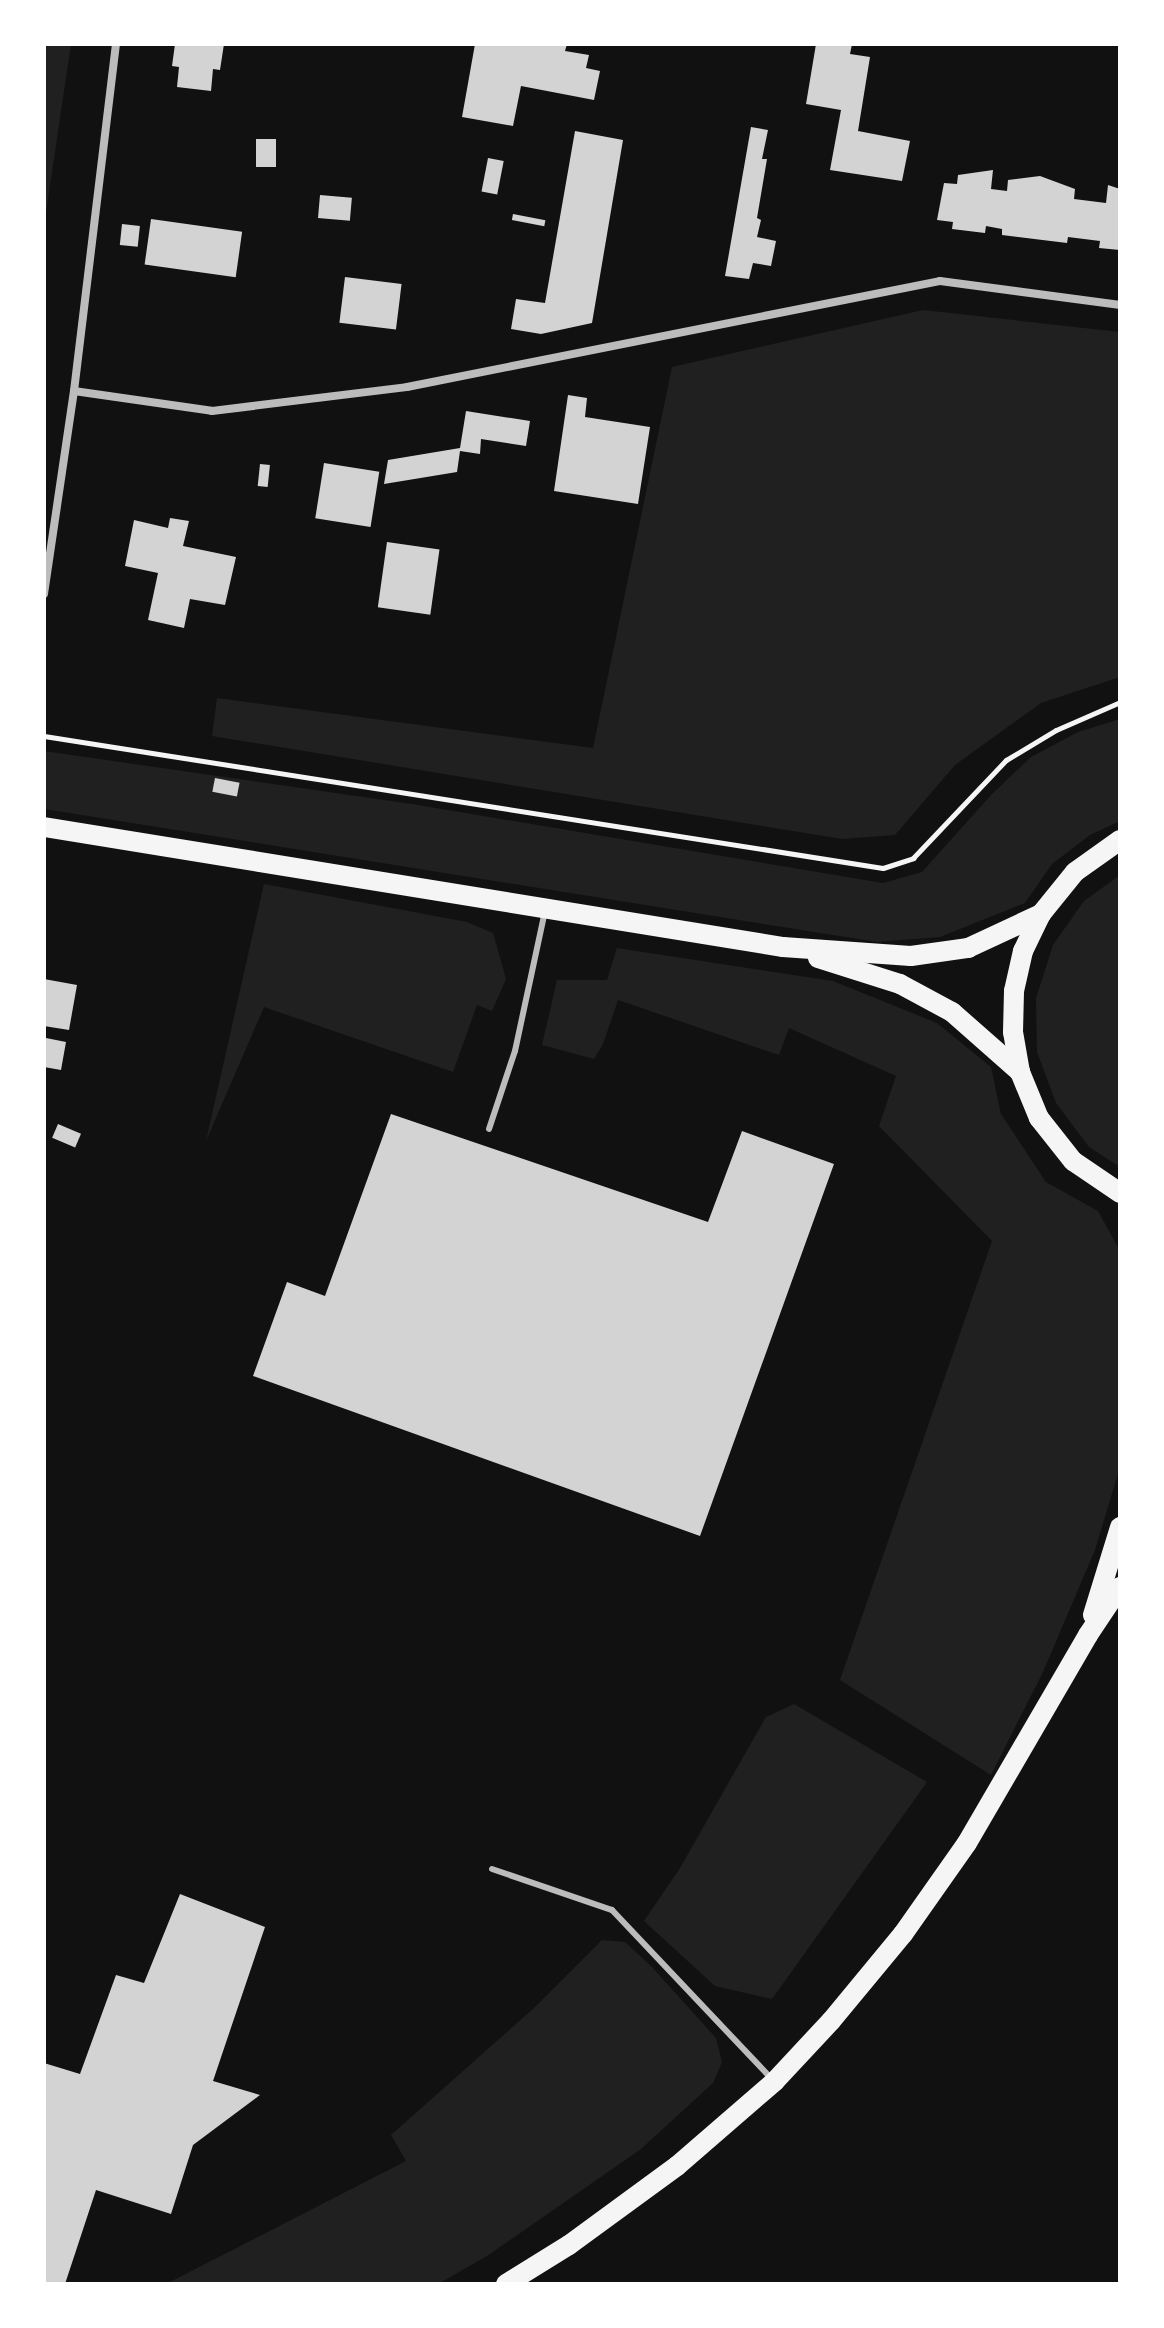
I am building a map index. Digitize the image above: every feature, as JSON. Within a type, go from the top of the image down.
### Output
[{"type":"main road","points":[[44,827],[783,947],[911,956],[968,948],[1041,914]]},
{"type":"main road","points":[[1117,1196],[1073,1161],[1039,1118],[1020,1072],[1013,1032],[1014,991],[1023,951],[1041,914],[1075,872],[1120,840]]},
{"type":"main road","points":[[783,947],[900,984],[952,1012],[1020,1072]]},
{"type":"main road","points":[[1088,1635],[1120,1527]]},
{"type":"main road","points":[[506,2284],[569,2245],[677,2166],[775,2081],[903,1934],[958,1856],[1088,1635],[1120,1587]]},
{"type":"street","points":[[44,594],[74,391],[116,44]]},
{"type":"street","points":[[74,391],[212,411],[407,387],[940,281],[1120,305]]},
{"type":"lane","points":[[489,1129],[515,1051],[546,907]]},
{"type":"lane","points":[[492,1869],[612,1910],[775,2081]]},
{"type":"path","points":[[44,736],[883,868],[913,858],[1006,760],[1056,730],[1120,702]]},
{"type":"shaded area","points":[[44,44],[71,44],[44,226]]},
{"type":"shaded area","points":[[923,310],[1120,332],[1120,677],[1041,703],[955,765],[895,835],[842,839],[212,736],[217,698],[593,748],[672,367]]},
{"type":"shaded area","points":[[1120,719],[1120,821],[1090,835],[1052,864],[1025,903],[940,937],[877,942],[44,809],[44,751],[412,804],[883,883],[922,872],[991,795],[1031,757],[1078,732]]},
{"type":"shaded area","points":[[1120,875],[1120,1167],[1089,1147],[1056,1103],[1037,1052],[1036,998],[1053,945],[1084,901]]},
{"type":"shaded area","points":[[264,884],[467,922],[493,933],[506,979],[492,1011],[477,1005],[453,1072],[264,1007],[206,1141]]},
{"type":"shaded area","points":[[617,948],[833,981],[937,1023],[991,1067],[1001,1114],[1046,1182],[1098,1211],[1120,1251],[1120,1467],[1095,1550],[1043,1672],[991,1775],[840,1680],[992,1241],[879,1126],[896,1076],[789,1028],[779,1055],[618,1000],[603,1044],[594,1059],[542,1045],[557,980],[607,980]]},
{"type":"shaded area","points":[[794,1704],[927,1782],[772,1999],[715,1986],[644,1921],[680,1868],[766,1717]]},
{"type":"shaded area","points":[[602,1940],[625,1942],[651,1966],[716,2038],[722,2062],[713,2083],[641,2149],[487,2256],[438,2284],[166,2284],[406,2161],[391,2135],[534,2008]]},
{"type":"building","points":[[175,44],[224,44],[220,70],[213,69],[211,91],[177,87],[179,67],[172,66]]},
{"type":"building","points":[[475,44],[567,44],[565,51],[589,55],[586,68],[600,71],[594,100],[521,86],[513,126],[462,117]]},
{"type":"building","points":[[816,44],[852,44],[850,54],[870,57],[858,131],[910,141],[902,181],[830,170],[841,110],[806,104]]},
{"type":"building","points":[[751,127],[768,130],[762,159],[767,159],[757,218],[761,220],[757,237],[776,241],[771,266],[753,263],[749,279],[725,276]]},
{"type":"building","points":[[575,131],[623,140],[592,323],[541,334],[511,329],[516,299],[545,303]]},
{"type":"building","points":[[256,139],[276,139],[276,167],[256,167]]},
{"type":"building","points":[[488,158],[504,161],[497,194],[482,191]]},
{"type":"building","points":[[993,170],[991,189],[1007,191],[1008,180],[1040,176],[1075,189],[1074,199],[1106,203],[1108,185],[1120,189],[1120,250],[1099,248],[1100,241],[1068,237],[1067,243],[1002,235],[1002,229],[986,226],[985,233],[952,229],[953,222],[937,220],[944,183],[957,184],[958,175]]},
{"type":"building","points":[[320,195],[352,198],[350,221],[318,218]]},
{"type":"building","points":[[513,214],[545,220],[544,226],[512,220]]},
{"type":"building","points":[[151,219],[242,232],[236,277],[145,265]]},
{"type":"building","points":[[122,224],[140,226],[138,247],[120,245]]},
{"type":"building","points":[[345,277],[402,284],[396,330],[339,323]]},
{"type":"building","points":[[568,395],[587,398],[585,417],[650,427],[638,504],[554,491]]},
{"type":"building","points":[[466,411],[530,421],[526,446],[481,439],[480,454],[460,451],[457,472],[384,484],[388,460],[460,448]]},
{"type":"building","points":[[324,463],[379,472],[371,527],[315,518]]},
{"type":"building","points":[[260,464],[270,465],[268,487],[258,486]]},
{"type":"building","points":[[170,518],[189,521],[183,546],[236,557],[225,605],[190,599],[184,628],[148,620],[158,573],[125,566],[134,520],[168,528]]},
{"type":"building","points":[[387,542],[439,549],[430,615],[378,607]]},
{"type":"building","points":[[215,778],[240,783],[237,797],[212,792]]},
{"type":"building","points":[[44,979],[77,985],[69,1030],[44,1026]]},
{"type":"building","points":[[46,1038],[66,1042],[61,1070],[44,1067]]},
{"type":"building","points":[[391,1114],[708,1222],[742,1131],[834,1164],[700,1536],[253,1376],[287,1282],[325,1296]]},
{"type":"building","points":[[58,1124],[81,1134],[75,1148],[52,1138]]},
{"type":"building","points":[[180,1894],[265,1927],[213,2081],[260,2095],[193,2145],[171,2214],[96,2190],[65,2284],[44,2284],[44,2063],[80,2074],[116,1975],[144,1983]]}]
